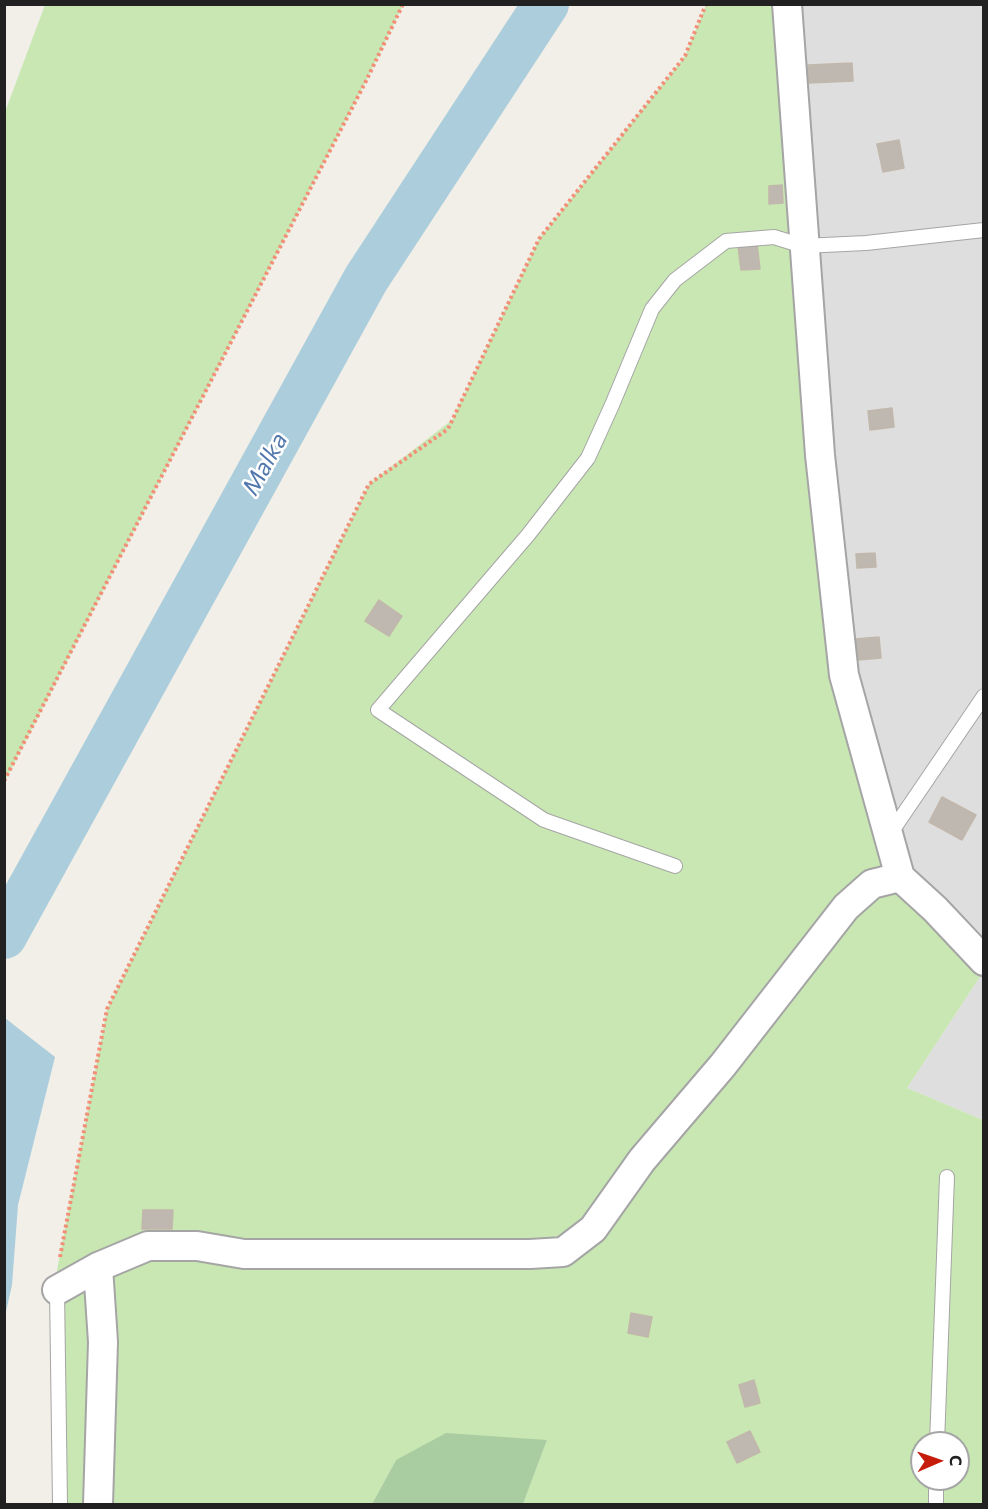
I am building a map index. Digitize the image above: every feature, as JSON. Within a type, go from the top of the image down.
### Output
[{"type":"street","points":[[787,4],[820,455],[844,675],[900,877],[935,909],[984,961]]},
{"type":"street","points":[[57,1290],[98,1267],[148,1246],[197,1246],[244,1254],[563,1252],[593,1229],[642,1160],[723,1065],[846,907],[872,884],[900,877]]},
{"type":"street","points":[[98,1267],[103,1342],[98,1504]]},
{"type":"lane","points":[[675,866],[544,820],[378,710],[528,536],[588,459],[652,309],[675,280],[726,241],[774,237],[803,246],[866,243],[984,230]]},
{"type":"lane","points":[[889,836],[984,696]]},
{"type":"lane","points":[[937,1431],[947,1177]]},
{"type":"lane","points":[[57,1290],[60,1504]]},
{"type":"path","points":[[4,781],[367,79],[403,4]]},
{"type":"path","points":[[57,1290],[57,1270],[107,1009],[369,484],[448,429],[539,239],[685,56],[706,4]]},
{"type":"shaded area","points":[[787,5],[983,5],[983,961],[900,877],[844,675]]},
{"type":"shaded area","points":[[983,972],[983,1120],[907,1088]]},
{"type":"green space","points":[[45,5],[403,5],[5,781],[5,112]]},
{"type":"green space","points":[[706,5],[787,5],[844,675],[900,877],[983,972],[907,1088],[983,1120],[983,1504],[523,1504],[547,1440],[396,1460],[372,1504],[60,1504],[57,1270],[107,1009],[369,484],[452,420],[539,239],[685,56]]},
{"type":"green space","points":[[446,1433],[547,1440],[523,1504],[372,1504],[396,1460]]},
{"type":"water","points":[[5,1018],[55,1057],[18,1205],[12,1285],[5,1316]]},
{"type":"building","points":[[852,63],[853,81],[809,83],[808,65]]},
{"type":"building","points":[[899,140],[904,168],[883,172],[877,144]]},
{"type":"building","points":[[782,185],[783,203],[769,204],[769,186]]},
{"type":"building","points":[[757,244],[760,269],[741,270],[738,246]]},
{"type":"building","points":[[892,408],[894,427],[870,430],[868,411]]},
{"type":"building","points":[[875,553],[876,567],[857,568],[856,554]]},
{"type":"building","points":[[379,600],[402,616],[389,636],[365,621]]},
{"type":"building","points":[[879,637],[881,658],[858,660],[855,639]]},
{"type":"building","points":[[942,797],[976,815],[962,840],[929,822]]},
{"type":"building","points":[[143,1210],[173,1210],[172,1229],[142,1229]]},
{"type":"building","points":[[631,1313],[652,1317],[648,1337],[628,1333]]},
{"type":"building","points":[[754,1380],[760,1403],[745,1407],[739,1385]]},
{"type":"building","points":[[750,1431],[760,1452],[737,1463],[727,1442]]},
{"type":"waterway","name":"Malka","points":[[4,936],[366,279],[546,4]]}]
